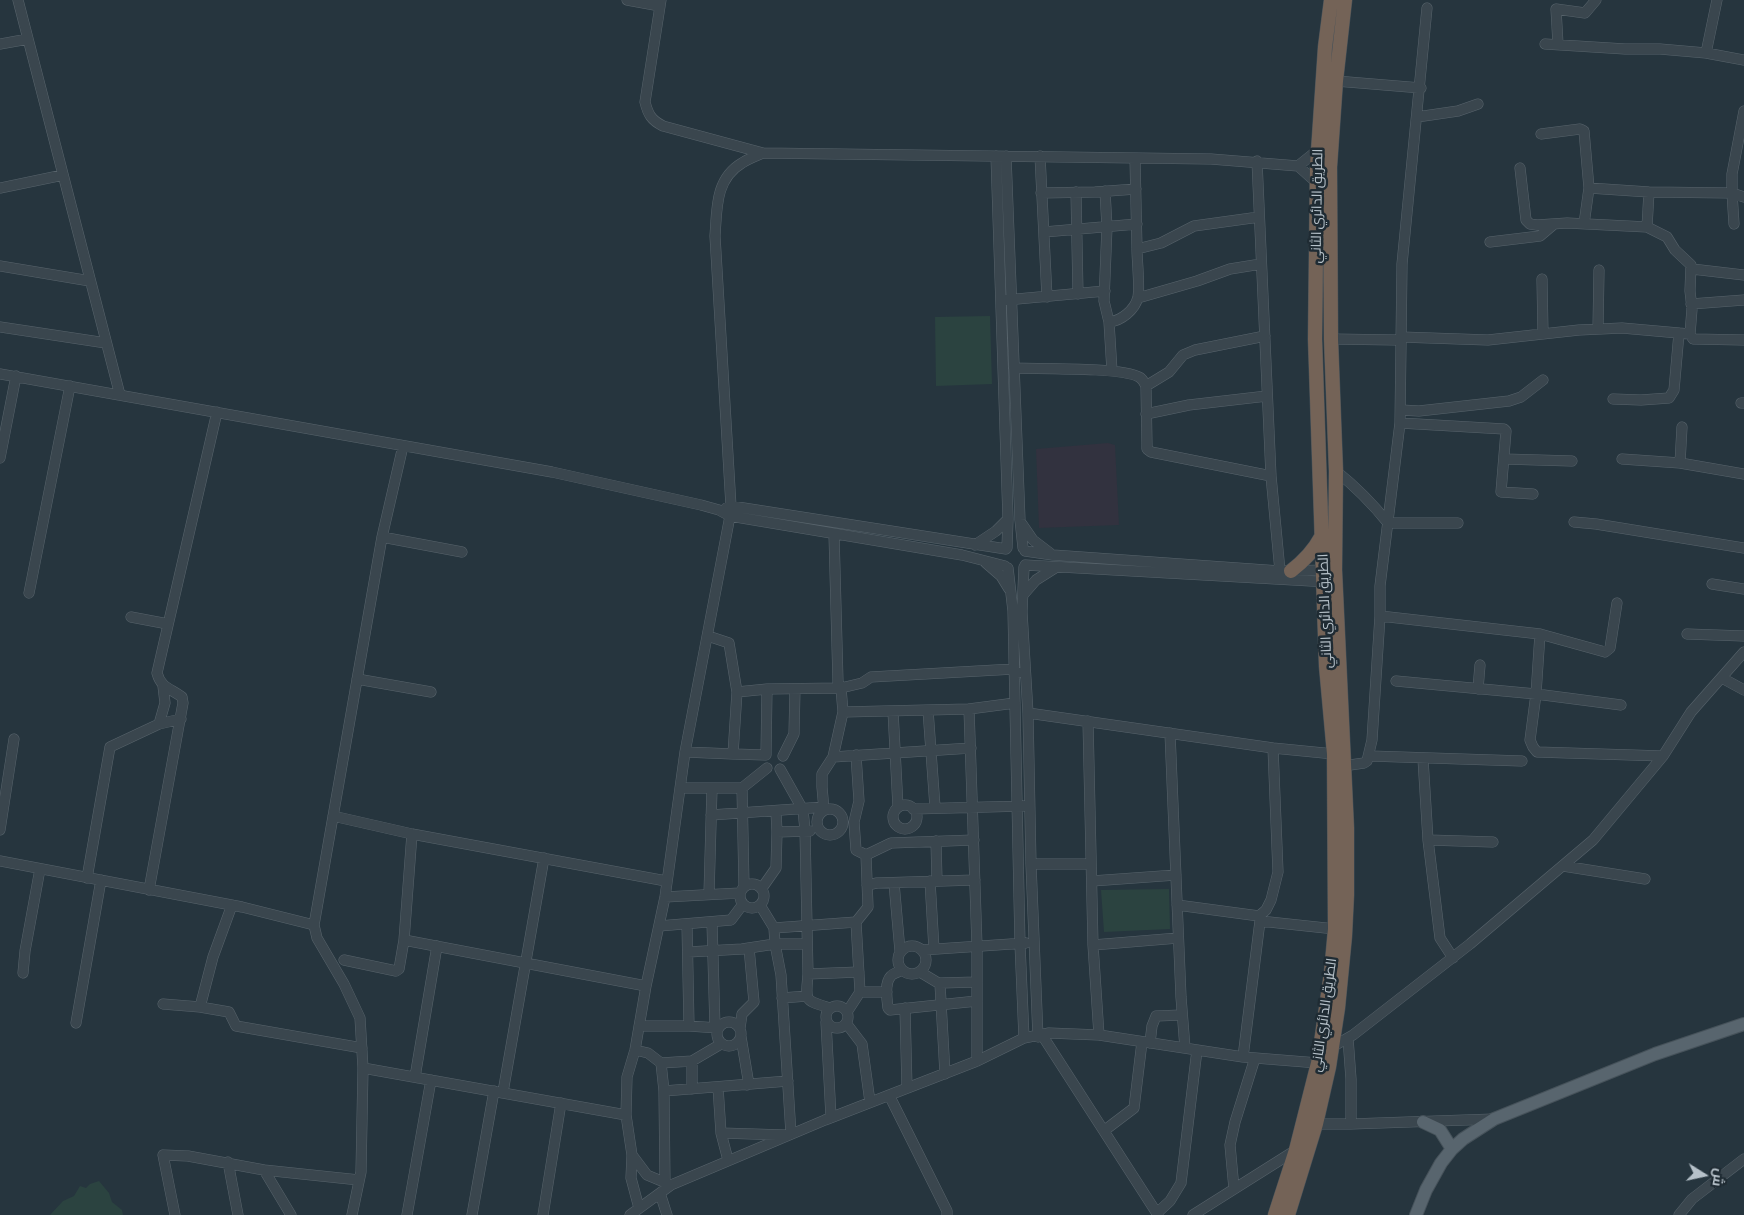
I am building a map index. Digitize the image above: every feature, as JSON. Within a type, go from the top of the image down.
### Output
[{"type":"highway","name":"الطريق الدائري الثاني","points":[[1288,1215],[1316,1124],[1332,1047],[1338,1008],[1347,895],[1347,828],[1344,766],[1329,576],[1322,536],[1315,339],[1318,150],[1331,0]]},
{"type":"highway","name":"الطريق الدائري الثاني","points":[[1275,1215],[1296,1150],[1318,1063],[1331,973],[1335,929],[1334,754],[1326,666],[1329,576],[1336,471],[1331,339],[1330,167],[1336,81],[1345,0]]},
{"type":"highway","points":[[1286,571],[1306,559],[1315,549],[1322,536]]},
{"type":"main road","points":[[1416,1215],[1426,1190],[1452,1149],[1463,1139],[1494,1119],[1655,1054],[1744,1024]]},
{"type":"main road","points":[[1423,1122],[1440,1130],[1452,1149]]},
{"type":"street","points":[[18,0],[120,395]]},
{"type":"street","points":[[627,0],[660,3],[645,102],[648,115],[655,122],[663,126],[763,153],[1256,161],[1298,166],[1317,183]]},
{"type":"street","points":[[1558,44],[1556,9],[1585,13],[1596,0]]},
{"type":"street","points":[[1706,53],[1717,0]]},
{"type":"street","points":[[1344,766],[1364,763],[1370,756],[1372,740],[1380,616],[1380,586],[1401,410],[1402,264],[1427,8]]},
{"type":"street","points":[[0,44],[28,39]]},
{"type":"street","points":[[1545,44],[1625,49],[1660,49],[1706,53],[1744,60]]},
{"type":"street","points":[[1336,81],[1420,88]]},
{"type":"street","points":[[1417,117],[1458,111],[1478,104]]},
{"type":"street","points":[[1734,224],[1732,174],[1744,112]]},
{"type":"street","points":[[1542,134],[1580,129],[1584,131],[1589,188],[1584,224]]},
{"type":"street","points":[[1298,166],[1318,150]]},
{"type":"street","points":[[634,1213],[631,1178],[632,1155],[626,1115],[626,1077],[635,1050],[665,896],[685,752],[731,511],[716,262],[715,236],[718,194],[726,178],[741,163],[763,153]]},
{"type":"street","points":[[1001,156],[1006,300],[1005,437],[1008,518],[1007,549],[1003,559],[1007,567],[1011,592],[1024,1038]]},
{"type":"street","points":[[1040,156],[1047,297]]},
{"type":"street","points":[[1109,322],[1115,322],[1127,315],[1138,298],[1135,158]]},
{"type":"street","points":[[1256,161],[1271,476],[1286,571]]},
{"type":"street","points":[[1520,168],[1526,220],[1530,224],[1553,225],[1567,223],[1646,227],[1667,237],[1675,250],[1691,265],[1692,269],[1690,334],[1697,340],[1744,340]]},
{"type":"street","points":[[0,188],[63,175]]},
{"type":"street","points":[[1589,188],[1649,192],[1732,193],[1744,197]]},
{"type":"street","points":[[1042,193],[1136,189]]},
{"type":"street","points":[[1105,191],[1107,227],[1104,301],[1109,322],[1112,371]]},
{"type":"street","points":[[1076,192],[1078,294]]},
{"type":"street","points":[[1646,227],[1649,192]]},
{"type":"street","points":[[1137,249],[1161,243],[1194,226],[1259,217]]},
{"type":"street","points":[[1044,232],[1137,224]]},
{"type":"street","points":[[1490,242],[1540,236],[1553,225]]},
{"type":"street","points":[[1138,298],[1197,281],[1230,269],[1262,264]]},
{"type":"street","points":[[0,266],[90,281]]},
{"type":"street","points":[[1692,269],[1744,275]]},
{"type":"street","points":[[1598,329],[1599,270]]},
{"type":"street","points":[[1542,279],[1543,334]]},
{"type":"street","points":[[1006,300],[1105,291]]},
{"type":"street","points":[[1006,300],[1014,368],[1020,520],[1024,550],[1028,558],[1025,566],[1022,612],[1028,713],[1034,943],[1040,1036],[1105,1130],[1158,1214],[1170,1201],[1182,1183],[1197,1050]]},
{"type":"street","points":[[1691,304],[1744,300]]},
{"type":"street","points":[[0,327],[106,343]]},
{"type":"street","points":[[1331,339],[1488,340],[1622,328],[1690,334]]},
{"type":"street","points":[[1613,399],[1668,398],[1672,395],[1674,390],[1678,333]]},
{"type":"street","points":[[1146,386],[1169,372],[1183,355],[1189,352],[1265,336]]},
{"type":"street","points":[[1014,368],[1112,371],[1138,376],[1146,386],[1147,449],[1151,452],[1271,476]]},
{"type":"street","points":[[0,374],[552,472],[719,510],[1007,549],[1015,545],[1024,550],[1053,555],[1286,571],[1329,576]]},
{"type":"street","points":[[0,458],[16,376]]},
{"type":"street","points":[[1401,410],[1419,411],[1509,401],[1521,397],[1543,380]]},
{"type":"street","points":[[29,593],[70,386]]},
{"type":"street","points":[[1146,414],[1189,405],[1267,396]]},
{"type":"street","points":[[149,890],[183,703],[182,697],[159,682],[157,673],[217,412]]},
{"type":"street","points":[[1400,423],[1502,428],[1506,432],[1502,492],[1533,494]]},
{"type":"street","points":[[1680,463],[1682,427]]},
{"type":"street","points":[[1005,437],[1016,437]]},
{"type":"street","points":[[352,1215],[361,1172],[363,1068],[360,1018],[344,984],[317,938],[314,925],[382,537],[403,446]]},
{"type":"street","points":[[1504,459],[1572,461]]},
{"type":"street","points":[[1622,459],[1680,463],[1744,474]]},
{"type":"street","points":[[1336,471],[1354,485],[1388,523]]},
{"type":"street","points":[[760,516],[834,534],[981,560],[1018,570],[1025,566],[1329,576]]},
{"type":"street","points":[[975,545],[996,531],[1008,518]]},
{"type":"street","points":[[1020,520],[1033,540],[1053,555]]},
{"type":"street","points":[[1574,522],[1744,548]]},
{"type":"street","points":[[1388,523],[1458,524]]},
{"type":"street","points":[[822,833],[817,823],[824,809],[822,774],[833,757],[843,712],[841,688],[838,682],[834,534]]},
{"type":"street","points":[[382,537],[462,552]]},
{"type":"street","points":[[981,560],[1001,576],[1011,592]]},
{"type":"street","points":[[1022,596],[1036,580],[1054,568]]},
{"type":"street","points":[[1712,584],[1744,588]]},
{"type":"street","points":[[1380,616],[1540,634],[1606,652],[1610,648],[1617,603]]},
{"type":"street","points":[[130,617],[168,624]]},
{"type":"street","points":[[1540,634],[1536,694],[1530,740],[1537,752],[1663,756]]},
{"type":"street","points":[[1687,634],[1744,636]]},
{"type":"street","points":[[708,636],[729,643],[737,692],[733,754]]},
{"type":"street","points":[[1332,1047],[1348,1038],[1453,958],[1593,840],[1663,756],[1692,712],[1744,652]]},
{"type":"street","points":[[1478,689],[1480,665]]},
{"type":"street","points":[[737,692],[767,689],[841,688],[862,683],[871,677],[1014,669],[1026,680]]},
{"type":"street","points":[[1722,678],[1744,690]]},
{"type":"street","points":[[357,679],[431,692]]},
{"type":"street","points":[[1396,681],[1536,694],[1621,705]]},
{"type":"street","points":[[159,724],[165,703],[164,686]]},
{"type":"street","points":[[767,689],[766,755],[764,761],[767,768],[773,770],[780,769],[784,763],[783,756],[794,734],[795,689]]},
{"type":"street","points":[[843,712],[969,709],[1015,703]]},
{"type":"street","points":[[969,709],[977,946],[977,1061]]},
{"type":"street","points":[[928,710],[934,807]]},
{"type":"street","points":[[893,711],[898,808]]},
{"type":"street","points":[[1028,713],[1272,748],[1334,754]]},
{"type":"street","points":[[88,878],[110,747],[159,724],[181,719]]},
{"type":"street","points":[[1088,721],[1093,945],[1099,1035]]},
{"type":"street","points":[[1170,733],[1178,938],[1185,1048]]},
{"type":"street","points":[[0,830],[14,739]]},
{"type":"street","points":[[833,757],[971,748]]},
{"type":"street","points":[[1243,1057],[1260,918],[1271,900],[1278,872],[1272,748]]},
{"type":"street","points":[[685,752],[766,755],[775,750],[783,756]]},
{"type":"street","points":[[778,832],[805,830],[829,836],[836,834],[842,829],[849,822],[859,802],[856,755]]},
{"type":"street","points":[[1370,756],[1522,761]]},
{"type":"street","points":[[1423,759],[1428,840],[1440,938],[1453,958]]},
{"type":"street","points":[[680,788],[742,788],[767,768]]},
{"type":"street","points":[[780,769],[803,810],[808,974],[806,996],[810,1002],[830,1008],[834,1006],[841,1007],[847,1012]]},
{"type":"street","points":[[709,894],[712,788]]},
{"type":"street","points":[[665,896],[742,890],[748,884],[755,884],[764,891],[765,899],[754,908],[743,904],[740,897],[742,890],[742,788]]},
{"type":"street","points":[[906,805],[913,809],[916,815],[915,822],[910,828],[903,829],[896,826],[893,814],[898,808],[906,805]]},
{"type":"street","points":[[913,809],[1030,805]]},
{"type":"street","points":[[711,815],[832,809],[849,822],[856,850],[866,855]]},
{"type":"street","points":[[762,888],[776,868],[778,832],[776,811]]},
{"type":"street","points":[[333,816],[412,834],[666,882]]},
{"type":"street","points":[[344,960],[396,971],[399,969],[404,940],[412,834]]},
{"type":"street","points":[[866,855],[891,842],[974,840]]},
{"type":"street","points":[[1428,840],[1493,842]]},
{"type":"street","points":[[934,949],[936,841]]},
{"type":"street","points":[[826,1022],[836,1028],[843,1026],[848,1020],[847,1012],[860,992],[856,922],[868,907],[866,855]]},
{"type":"street","points":[[472,1215],[526,963],[544,858]]},
{"type":"street","points":[[0,861],[232,905],[314,925]]},
{"type":"street","points":[[1031,864],[1091,864]]},
{"type":"street","points":[[1563,866],[1645,879]]},
{"type":"street","points":[[23,973],[25,951],[40,868]]},
{"type":"street","points":[[1092,882],[1176,876]]},
{"type":"street","points":[[76,1023],[101,880]]},
{"type":"street","points":[[867,885],[877,883],[975,880]]},
{"type":"street","points":[[894,883],[900,951],[898,961],[902,970],[911,974],[920,972],[924,968],[926,958],[922,950]]},
{"type":"street","points":[[659,926],[731,920],[743,904]]},
{"type":"street","points":[[200,1007],[213,957],[232,905]]},
{"type":"street","points":[[760,905],[774,928],[779,964],[790,1134]]},
{"type":"street","points":[[1177,905],[1335,929]]},
{"type":"street","points":[[712,922],[717,1037],[721,1044],[725,1046],[733,1046],[740,1041],[742,1014],[754,1002],[749,948]]},
{"type":"street","points":[[774,928],[856,922]]},
{"type":"street","points":[[686,924],[688,1026]]},
{"type":"street","points":[[1093,945],[1178,938]]},
{"type":"street","points":[[404,940],[646,986]]},
{"type":"street","points":[[900,951],[913,945],[922,950],[1034,943]]},
{"type":"street","points":[[688,952],[749,948],[775,944],[807,944]]},
{"type":"street","points":[[415,1077],[437,946]]},
{"type":"street","points":[[902,970],[890,977],[887,992],[889,1009],[977,1001]]},
{"type":"street","points":[[808,974],[859,972]]},
{"type":"street","points":[[920,972],[940,983],[977,982]]},
{"type":"street","points":[[940,983],[944,1074]]},
{"type":"street","points":[[860,992],[887,992]]},
{"type":"street","points":[[782,998],[806,996]]},
{"type":"street","points":[[163,1004],[200,1007],[231,1013],[236,1026],[362,1048]]},
{"type":"street","points":[[830,1008],[826,1014],[826,1022],[831,1117]]},
{"type":"street","points":[[905,1008],[907,1088]]},
{"type":"street","points":[[1105,1130],[1134,1108],[1146,1042],[1156,1016],[1182,1016]]},
{"type":"street","points":[[639,1026],[717,1028],[729,1022],[737,1025],[741,1032],[748,1079],[747,1084]]},
{"type":"street","points":[[846,1023],[862,1044],[870,1102]]},
{"type":"street","points":[[634,1213],[660,1193],[668,1184],[831,1117],[977,1061],[1024,1038],[1049,1033],[1099,1035],[1243,1057],[1318,1063]]},
{"type":"street","points":[[1348,1038],[1351,1080],[1351,1124]]},
{"type":"street","points":[[635,1050],[648,1053],[661,1062],[692,1061],[721,1044]]},
{"type":"street","points":[[1234,1189],[1230,1145],[1255,1058]]},
{"type":"street","points":[[692,1061],[692,1089]]},
{"type":"street","points":[[661,1062],[668,1184]]},
{"type":"street","points":[[363,1068],[626,1115]]},
{"type":"street","points":[[407,1215],[431,1080]]},
{"type":"street","points":[[664,1091],[788,1081]]},
{"type":"street","points":[[718,1087],[721,1133],[728,1160]]},
{"type":"street","points":[[889,1095],[947,1211],[947,1215]]},
{"type":"street","points":[[543,1215],[561,1103]]},
{"type":"street","points":[[1316,1124],[1494,1119]]},
{"type":"street","points":[[721,1133],[790,1134]]},
{"type":"street","points":[[1193,1215],[1296,1150]]},
{"type":"street","points":[[175,1215],[163,1155],[188,1156],[264,1170],[359,1180]]},
{"type":"street","points":[[632,1155],[647,1175],[668,1184]]},
{"type":"street","points":[[1679,1215],[1692,1199],[1744,1159]]},
{"type":"street","points":[[228,1162],[238,1215]]},
{"type":"street","points":[[264,1170],[291,1215]]},
{"type":"street","points":[[660,1193],[667,1215]]},
{"type":"shaded area","points":[[1108,443],[1115,445],[1119,525],[1039,528],[1036,449]]},
{"type":"green space","points":[[990,316],[992,384],[936,386],[935,317]]},
{"type":"green space","points":[[1169,889],[1170,929],[1104,932],[1101,890]]},
{"type":"green space","points":[[99,1181],[109,1193],[112,1202],[122,1210],[123,1215],[50,1215],[63,1201],[74,1196],[80,1186],[86,1188],[90,1184]]}]
